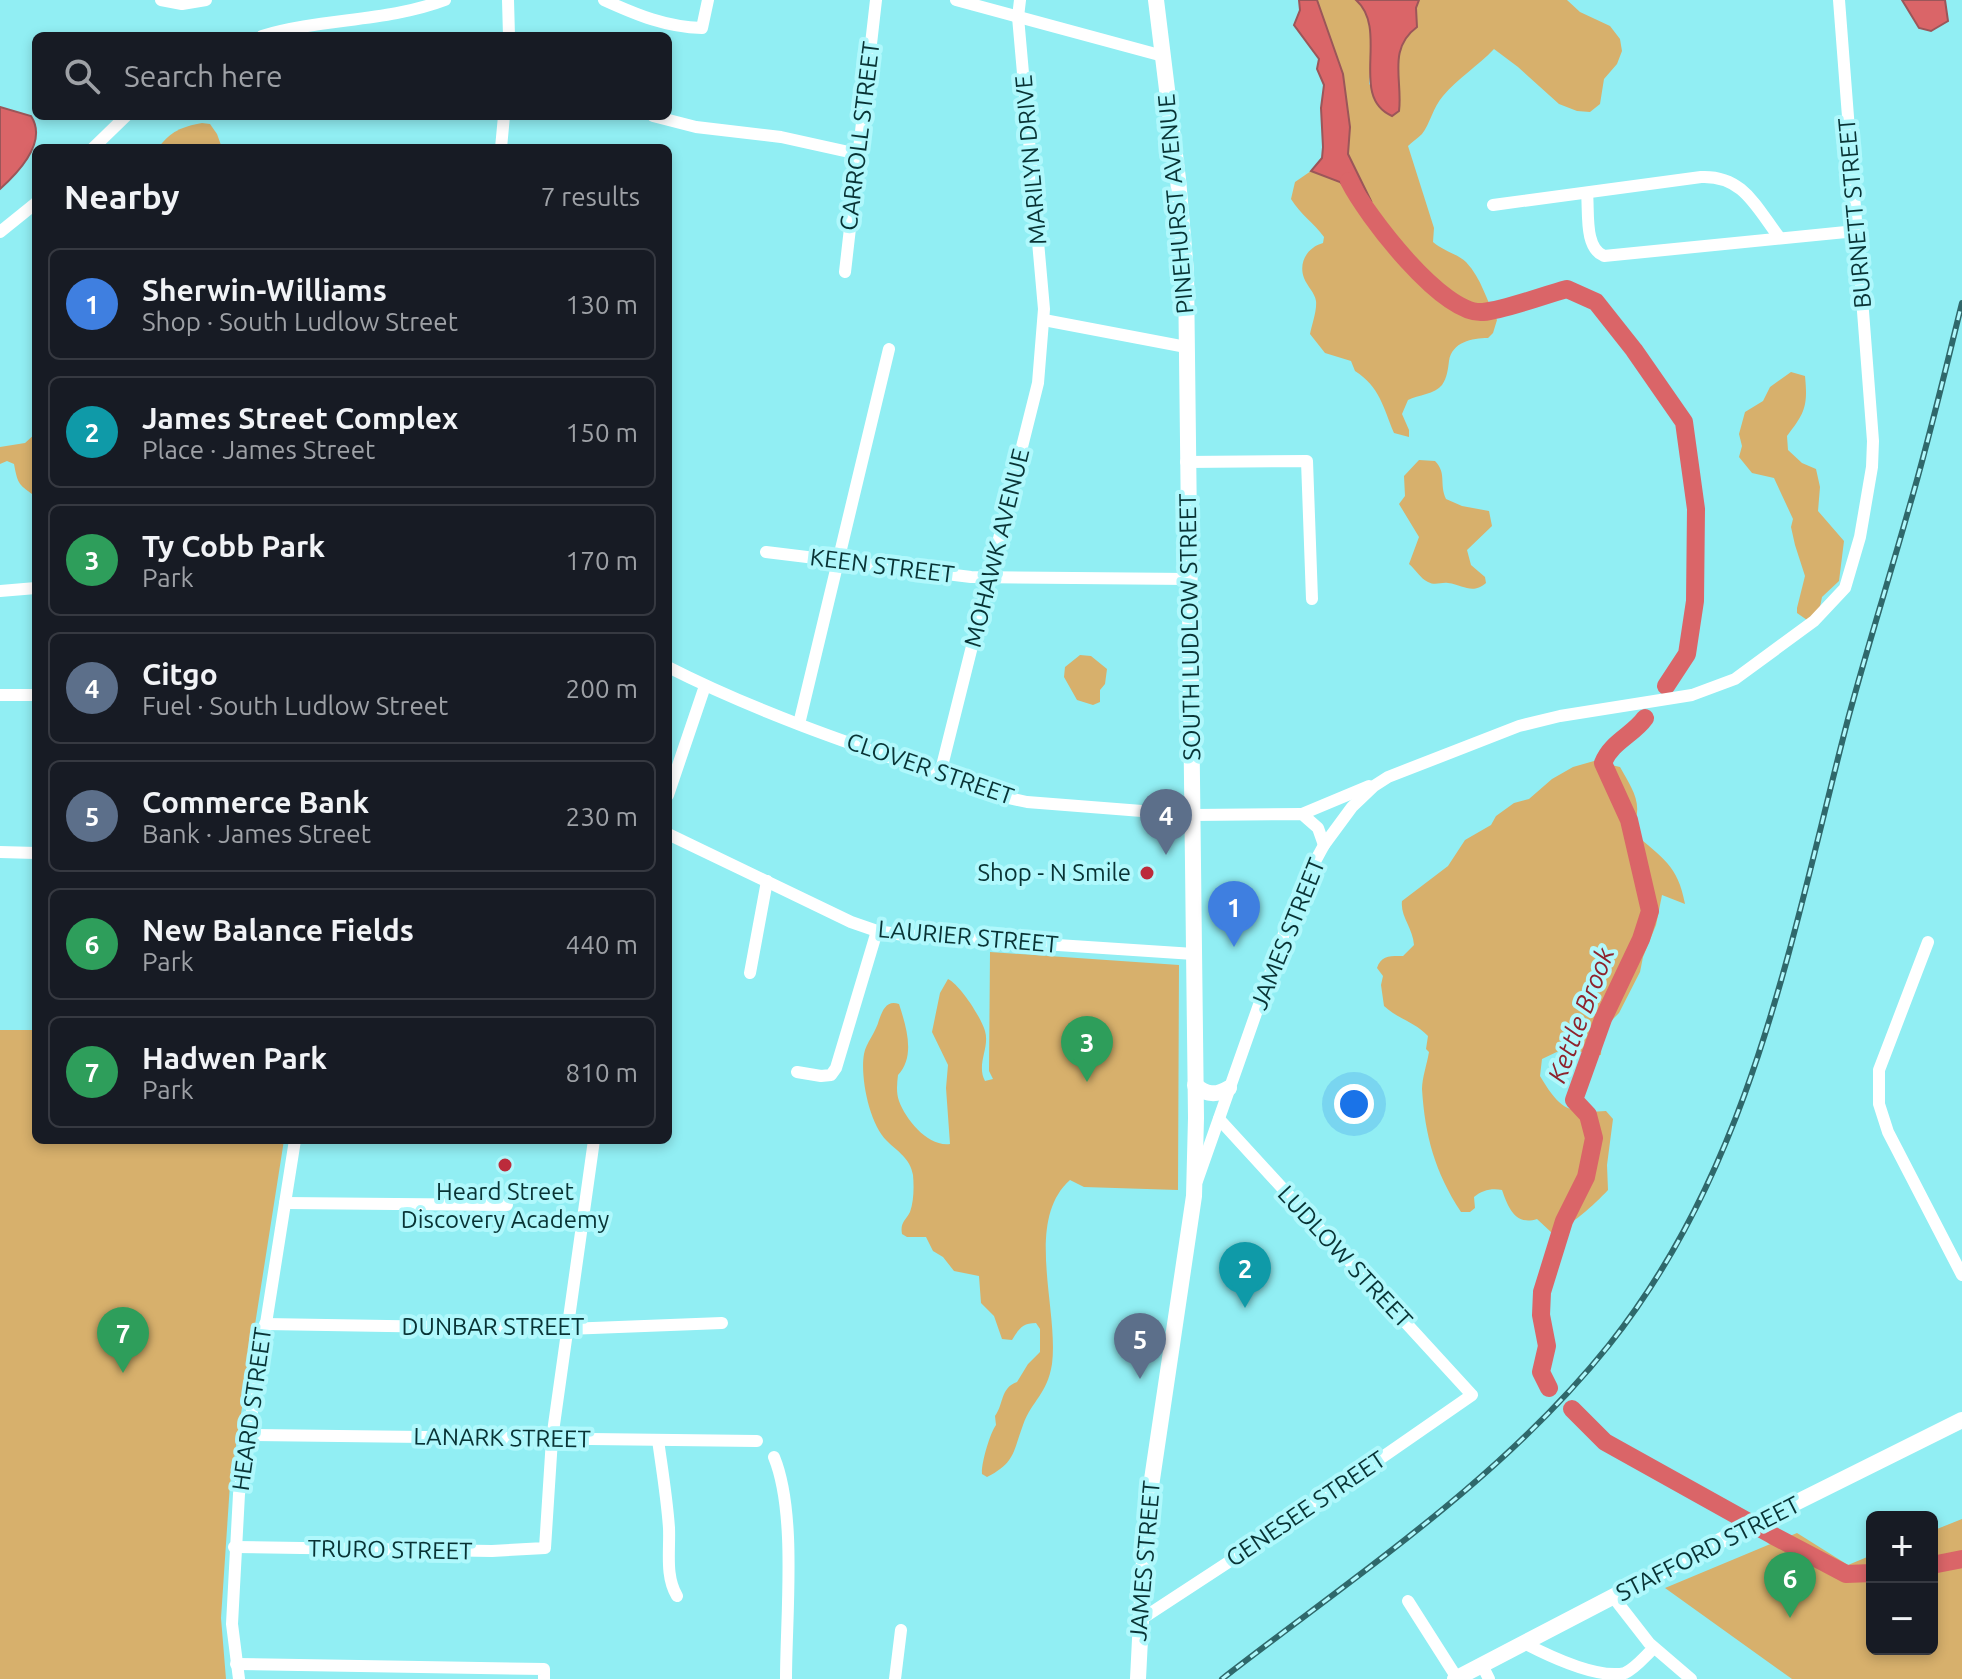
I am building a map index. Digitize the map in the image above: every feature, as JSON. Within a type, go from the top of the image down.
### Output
[{"type":"main road","name":"PINEHURST AVENUE","points":[[1156,0],[1186,272],[1186,409]]},
{"type":"main road","name":"SOUTH LUDLOW STREET","points":[[1186,409],[1195,1188]]},
{"type":"main road","points":[[1195,1085],[1208,1093],[1220,1093],[1229,1088]]},
{"type":"main road","name":"JAMES STREET","points":[[1138,1679],[1147,1511],[1195,1188]]},
{"type":"main road","name":"STAFFORD STREET","points":[[1456,1678],[1486,1672],[1524,1643],[1962,1420]]},
{"type":"street","points":[[161,0],[182,4],[206,0]]},
{"type":"street","points":[[279,32],[445,0]]},
{"type":"street","points":[[508,0],[509,32]]},
{"type":"street","points":[[604,0],[669,25],[702,28],[708,0]]},
{"type":"street","name":"CARROLL STREET","points":[[845,272],[876,0]]},
{"type":"street","points":[[956,0],[1163,56]]},
{"type":"street","name":"MARILYN DRIVE","points":[[1020,0],[1018,17],[1044,320]]},
{"type":"street","name":"BURNETT STREET","points":[[1839,0],[1872,426]]},
{"type":"street","points":[[97,144],[122,120]]},
{"type":"street","points":[[501,144],[504,120]]},
{"type":"street","points":[[669,120],[696,127],[791,139],[858,154]]},
{"type":"street","points":[[1493,205],[1701,177],[1725,178],[1744,191],[1779,237]]},
{"type":"street","points":[[1587,193],[1591,245],[1601,255],[1856,231]]},
{"type":"street","points":[[0,232],[32,206]]},
{"type":"street","points":[[1044,320],[1186,347]]},
{"type":"street","name":"MOHAWK AVENUE","points":[[940,774],[1038,383],[1044,320]]},
{"type":"street","points":[[799,724],[889,349]]},
{"type":"street","name":"JAMES STREET","points":[[1195,1188],[1289,916],[1324,845],[1352,807],[1386,778],[1533,722],[1683,697],[1735,679],[1814,621],[1845,588],[1858,545],[1871,474],[1872,426]]},
{"type":"street","points":[[1186,462],[1307,461],[1312,599]]},
{"type":"street","name":"KEEN STREET","points":[[766,552],[990,578],[1190,579]]},
{"type":"street","points":[[0,591],[32,588]]},
{"type":"street","name":"CLOVER STREET","points":[[672,669],[705,686],[799,724],[1027,802],[1193,815],[1302,814],[1386,778]]},
{"type":"street","points":[[672,780],[705,686]]},
{"type":"street","points":[[0,695],[32,695]]},
{"type":"street","points":[[1302,814],[1314,824],[1324,845]]},
{"type":"street","name":"LAURIER STREET","points":[[672,836],[877,931],[1194,954]]},
{"type":"street","points":[[0,852],[32,853]]},
{"type":"street","points":[[750,973],[767,881]]},
{"type":"street","points":[[797,1072],[831,1075],[836,1068],[877,931]]},
{"type":"street","points":[[1928,942],[1879,1070],[1879,1104],[1888,1132],[1956,1249],[1962,1275]]},
{"type":"street","name":"LUDLOW STREET","points":[[1219,1119],[1472,1395]]},
{"type":"street","name":"HEARD STREET","points":[[239,1679],[232,1624],[234,1547],[246,1435],[294,1144]]},
{"type":"street","points":[[552,1439],[593,1144]]},
{"type":"street","points":[[285,1203],[507,1205]]},
{"type":"street","name":"DUNBAR STREET","points":[[265,1324],[567,1329],[722,1323]]},
{"type":"street","name":"GENESEE STREET","points":[[1140,1620],[1306,1511],[1472,1395]]},
{"type":"street","name":"LANARK STREET","points":[[246,1435],[757,1441]]},
{"type":"street","name":"TRURO STREET","points":[[234,1547],[492,1551],[545,1548],[552,1439]]},
{"type":"street","points":[[658,1440],[668,1518],[669,1572],[677,1596]]},
{"type":"street","points":[[774,1457],[782,1481],[787,1531],[786,1679]]},
{"type":"street","points":[[1614,1598],[1654,1648],[1691,1679]]},
{"type":"street","points":[[1408,1601],[1456,1678]]},
{"type":"street","points":[[895,1679],[901,1630]]},
{"type":"street","points":[[1524,1643],[1564,1664],[1591,1674],[1611,1677],[1632,1670],[1654,1648]]},
{"type":"street","points":[[236,1664],[544,1674]]},
{"type":"shaded area","points":[[1299,0],[1317,0],[1343,74],[1350,127],[1348,154],[1371,201],[1360,202],[1340,182],[1311,171],[1322,158],[1324,85],[1317,69],[1319,59],[1294,25],[1300,10]]},
{"type":"shaded area","points":[[1317,0],[1356,0],[1363,9],[1372,40],[1369,84],[1399,111],[1399,56],[1408,36],[1417,27],[1416,8],[1419,0],[1567,0],[1580,12],[1610,26],[1620,39],[1622,51],[1617,64],[1604,79],[1600,104],[1590,112],[1559,104],[1494,49],[1443,96],[1422,134],[1408,146],[1434,228],[1433,242],[1463,259],[1480,283],[1497,320],[1488,338],[1469,340],[1454,349],[1439,388],[1408,400],[1402,414],[1409,437],[1394,433],[1375,391],[1355,371],[1351,361],[1325,353],[1310,334],[1316,301],[1304,278],[1302,266],[1309,252],[1323,243],[1324,237],[1291,199],[1295,182],[1311,171],[1340,182],[1360,202],[1370,201],[1348,154],[1350,127]]},
{"type":"shaded area","points":[[1356,0],[1419,0],[1416,8],[1417,27],[1402,45],[1399,55],[1399,111],[1392,116],[1379,107],[1373,94],[1370,28],[1366,13]]},
{"type":"shaded area","points":[[1902,0],[1945,0],[1948,21],[1931,31],[1919,28]]},
{"type":"shaded area","points":[[0,107],[31,116],[36,136],[23,165],[0,189]]},
{"type":"shaded area","points":[[210,124],[221,144],[161,144],[167,137],[188,126]]},
{"type":"shaded area","points":[[1791,372],[1805,376],[1806,395],[1804,409],[1787,436],[1788,450],[1802,463],[1816,469],[1820,487],[1818,511],[1844,541],[1839,581],[1822,597],[1819,612],[1807,620],[1797,613],[1805,576],[1791,527],[1793,519],[1774,478],[1752,473],[1739,457],[1742,446],[1739,434],[1745,412],[1763,401],[1770,387]]},
{"type":"shaded area","points":[[32,437],[32,494],[20,484],[14,464],[7,461],[0,464],[0,447],[25,443]]},
{"type":"shaded area","points":[[1419,460],[1435,461],[1439,465],[1446,499],[1462,506],[1489,511],[1492,526],[1467,550],[1471,565],[1485,577],[1486,583],[1481,587],[1472,589],[1448,583],[1431,583],[1409,564],[1419,537],[1399,504],[1405,496],[1404,476]]},
{"type":"shaded area","points":[[1080,655],[1091,656],[1107,669],[1105,684],[1100,690],[1100,702],[1093,705],[1077,700],[1064,677],[1065,667]]},
{"type":"shaded area","points":[[1594,761],[1620,767],[1637,804],[1632,827],[1634,833],[1673,871],[1685,904],[1662,895],[1656,925],[1640,972],[1619,1013],[1602,1030],[1601,1055],[1563,1049],[1542,1059],[1540,1076],[1559,1102],[1573,1110],[1606,1111],[1613,1119],[1607,1165],[1608,1190],[1574,1220],[1552,1233],[1537,1219],[1523,1220],[1514,1214],[1502,1190],[1491,1189],[1480,1193],[1474,1197],[1475,1208],[1470,1212],[1461,1212],[1438,1168],[1426,1122],[1422,1089],[1429,1052],[1426,1049],[1428,1036],[1384,1006],[1383,976],[1377,968],[1384,958],[1403,956],[1414,945],[1402,901],[1448,866],[1465,840],[1491,825],[1496,816],[1514,803],[1529,799],[1552,779],[1573,767]]},
{"type":"shaded area","points":[[990,952],[1179,965],[1178,1190],[1084,1187],[1070,1180],[1056,1197],[1046,1242],[1053,1342],[1050,1374],[1027,1416],[1012,1456],[1003,1467],[987,1477],[982,1474],[982,1469],[996,1425],[995,1416],[1005,1392],[1017,1382],[1040,1352],[1040,1329],[1036,1323],[1027,1324],[1012,1340],[1002,1339],[994,1316],[981,1303],[979,1276],[954,1271],[943,1257],[933,1251],[926,1237],[902,1234],[902,1225],[912,1203],[913,1175],[906,1160],[875,1123],[867,1099],[863,1063],[865,1050],[884,1009],[891,1003],[899,1004],[907,1031],[908,1050],[907,1059],[898,1075],[899,1101],[907,1116],[926,1137],[950,1144],[946,1088],[948,1065],[932,1032],[940,993],[948,979],[975,1010],[986,1037],[983,1075],[985,1081],[993,1079],[989,1071]]},
{"type":"shaded area","points":[[0,1030],[32,1030],[32,1144],[283,1144],[230,1484],[221,1618],[226,1679],[0,1679]]},
{"type":"shaded area","points":[[1962,1519],[1962,1679],[1792,1679],[1665,1588],[1797,1533],[1848,1565],[1866,1558],[1866,1655],[1938,1655],[1938,1529]]},
{"type":"waterway","name":"Kettle Brook","points":[[1349,181],[1371,216],[1407,261],[1448,298],[1466,309],[1492,311],[1567,289],[1596,302],[1684,422],[1696,509],[1695,601],[1687,654],[1666,686]]},
{"type":"waterway","name":"Kettle Brook","points":[[1549,1388],[1541,1372],[1547,1346],[1541,1315],[1542,1292],[1564,1221],[1586,1177],[1594,1138],[1588,1115],[1574,1100],[1603,1019],[1641,939],[1650,911],[1629,820],[1603,763],[1611,750],[1645,718]]},
{"type":"waterway","name":"Kettle Brook","points":[[1572,1409],[1605,1442],[1846,1574],[1866,1573]]},
{"type":"waterway","name":"Kettle Brook","points":[[1938,1564],[1962,1559]]},
{"type":"railway","points":[[1222,1679],[1426,1523],[1522,1439],[1567,1394],[1609,1345],[1658,1275],[1699,1202],[1733,1125],[1785,966],[1848,719],[1937,406],[1962,303]]},
{"type":"place","name":"Citgo","points":[[1166,855]]},
{"type":"place","name":"Shop - N Smile","points":[[1147,873]]},
{"type":"place","name":"Sherwin-Williams","points":[[1234,947]]},
{"type":"place","name":"Ty Cobb Park","points":[[1087,1082]]},
{"type":"place","name":"Heard Street Discovery Academy","points":[[505,1165]]},
{"type":"place","name":"James Street Complex","points":[[1245,1308]]},
{"type":"place","name":"Hadwen Park","points":[[123,1373]]},
{"type":"place","name":"Commerce Bank","points":[[1140,1379]]},
{"type":"place","name":"New Balance Fields","points":[[1790,1618]]}]
